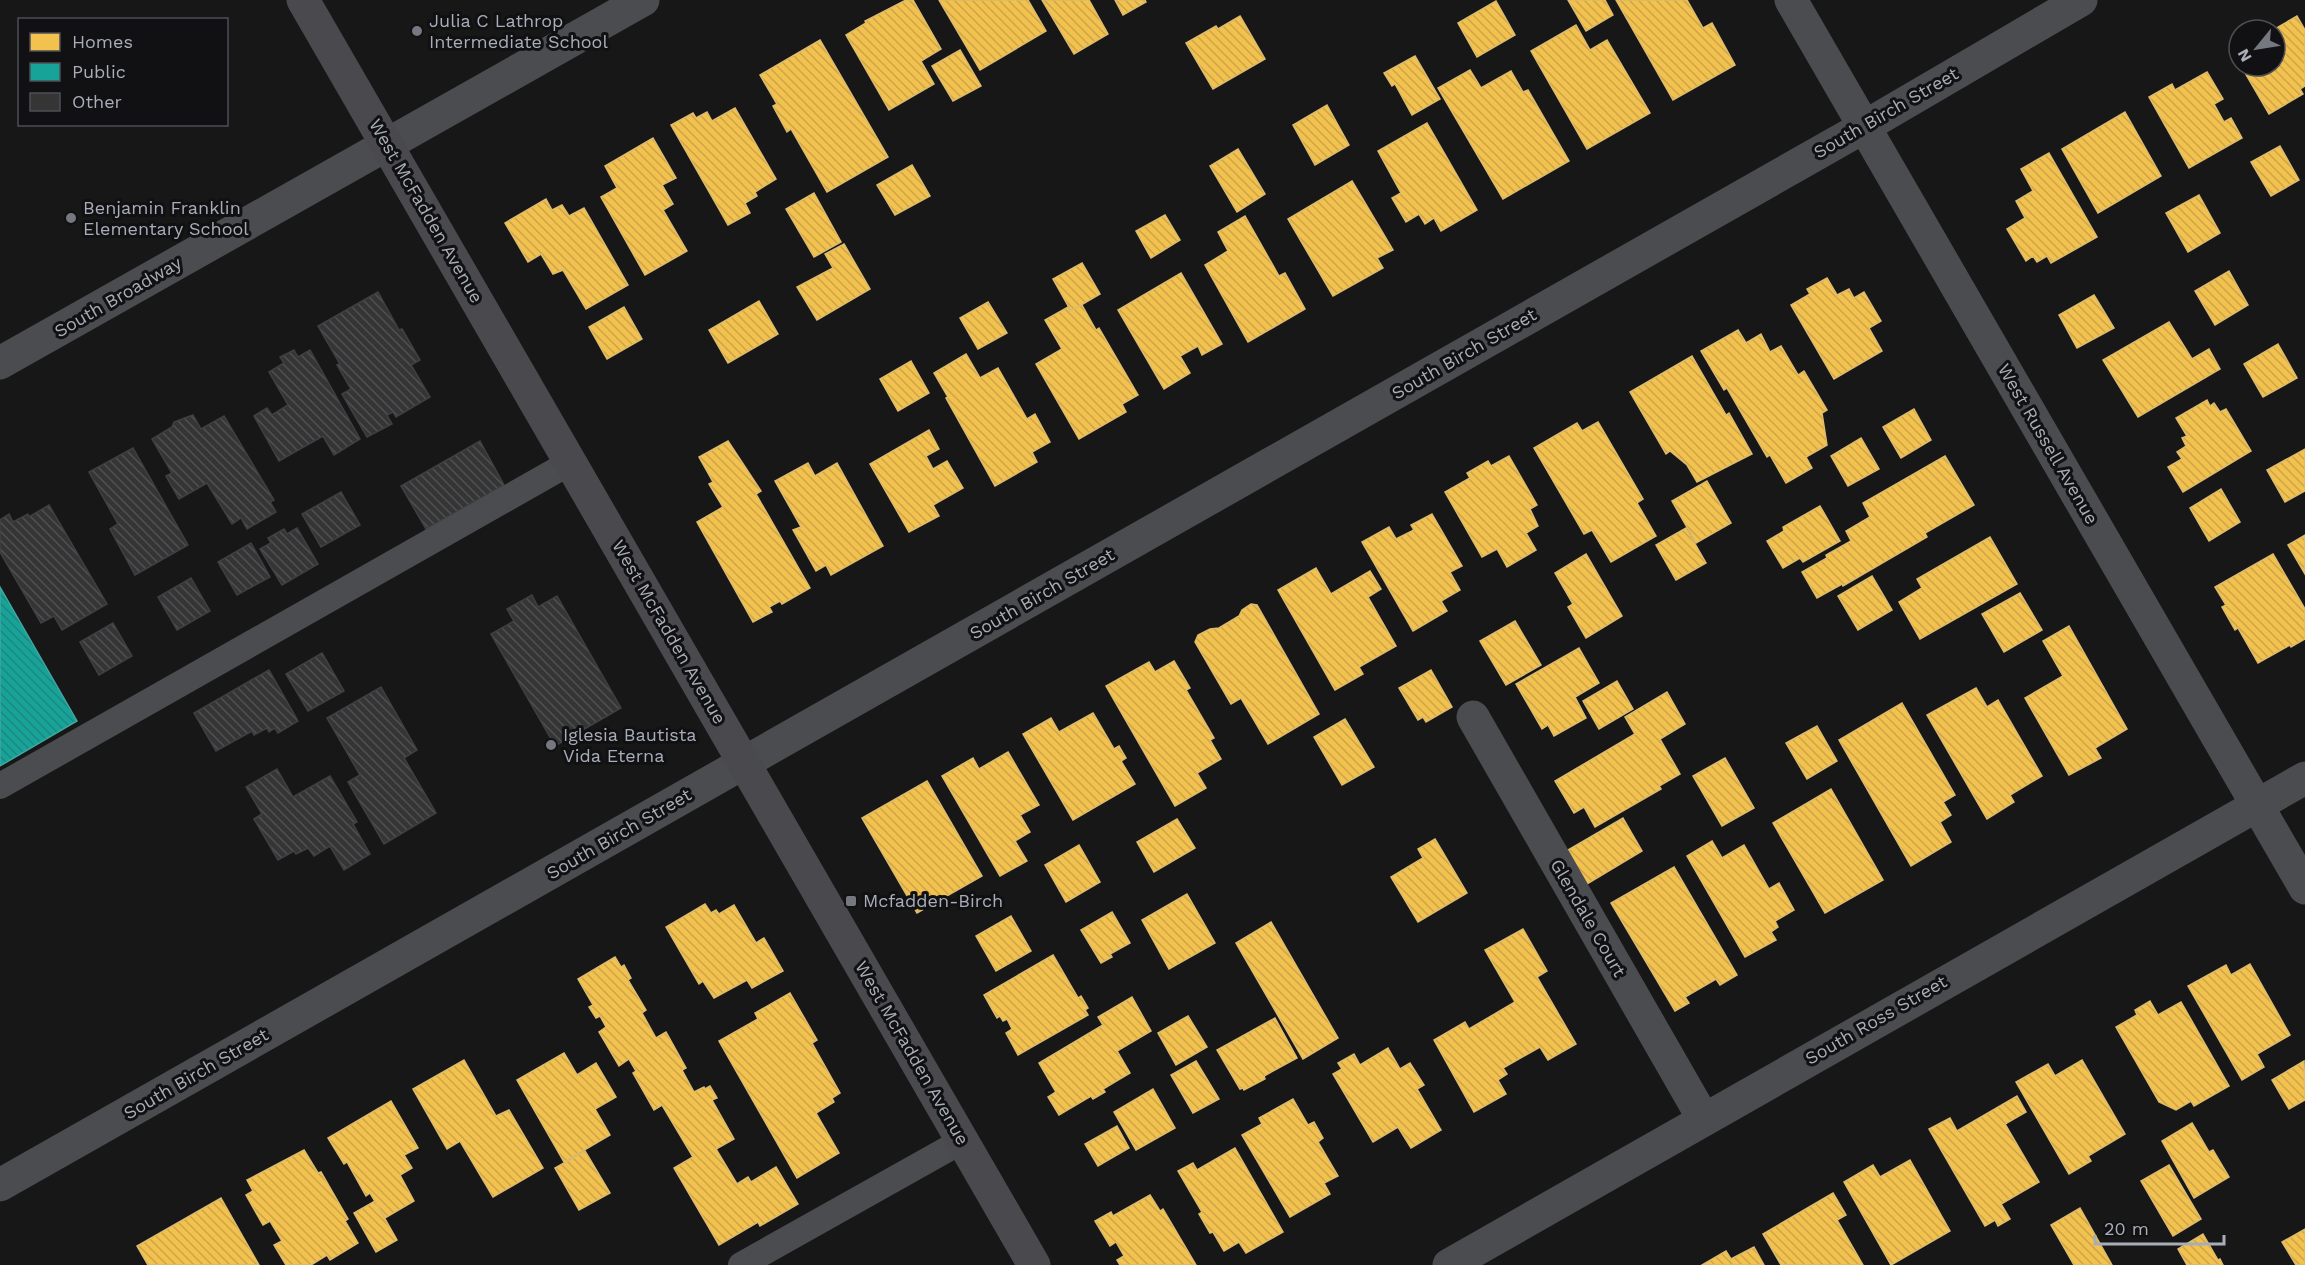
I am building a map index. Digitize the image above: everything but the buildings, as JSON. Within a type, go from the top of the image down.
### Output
[{"type":"street","name":"West McFadden Avenue","points":[[303,0],[1034,1265]]},
{"type":"street","name":"South Broadway","points":[[0,363],[643,0]]},
{"type":"street","name":"West Russell Avenue","points":[[1791,0],[2305,888]]},
{"type":"street","name":"South Birch Street","points":[[0,1185],[1864,127],[2081,0]]},
{"type":"street","name":"Glendale Court","points":[[1473,717],[1703,1118]]},
{"type":"street","name":"South Ross Street","points":[[1449,1265],[1703,1118],[2305,778]]},
{"type":"lane","points":[[0,786],[571,462]]},
{"type":"lane","points":[[741,1265],[962,1141]]},
{"type":"place","name":"Julia C Lathrop Intermediate School","points":[[417,31]]},
{"type":"place","name":"Benjamin Franklin Elementary School","points":[[71,218]]},
{"type":"place","name":"Iglesia Bautista Vida Eterna","points":[[551,745]]},
{"type":"place","name":"Mcfadden-Birch","points":[[851,901]]}]
